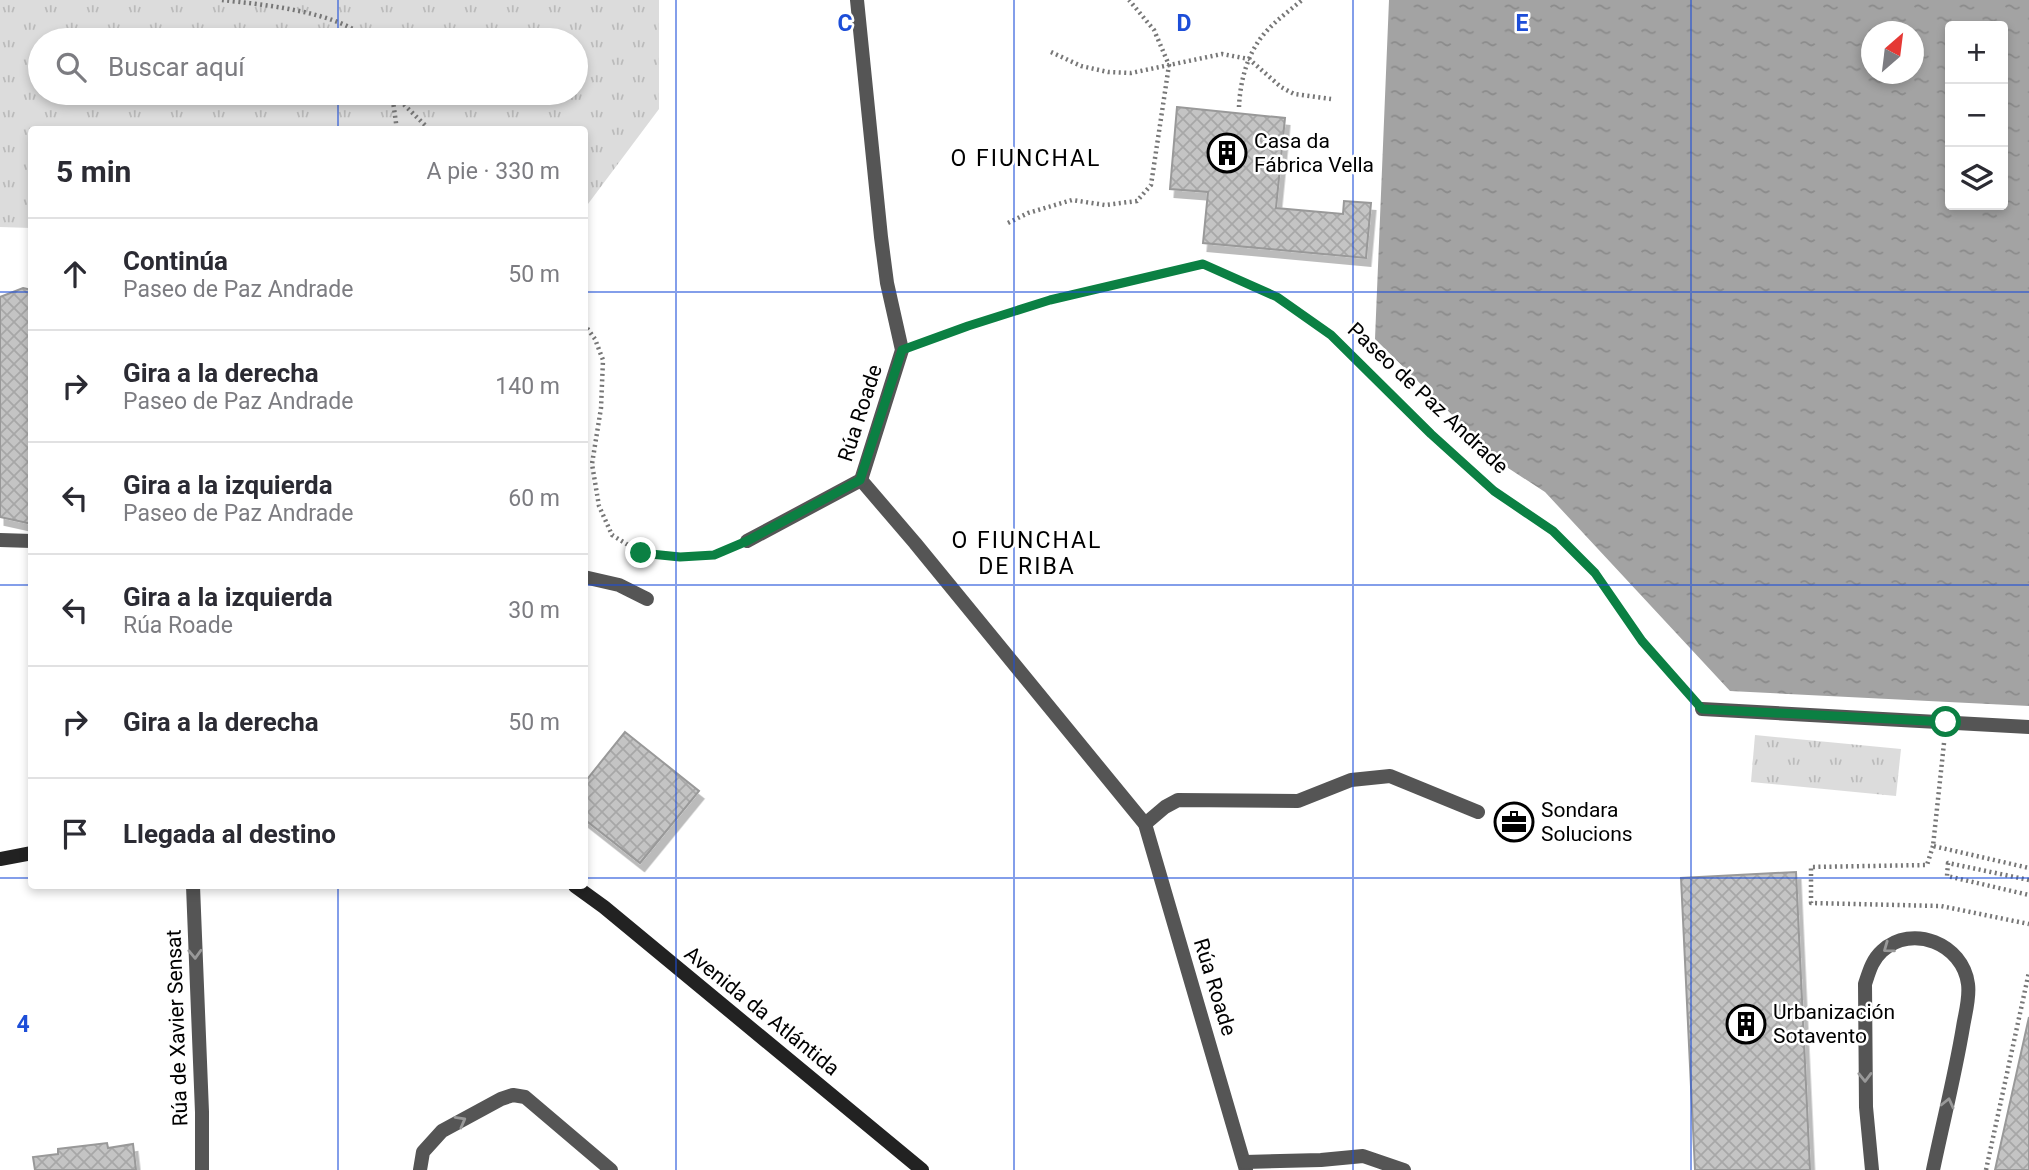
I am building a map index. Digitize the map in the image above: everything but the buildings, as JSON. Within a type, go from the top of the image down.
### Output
[{"type":"street","name":"Rúa Roade","points":[[857,0],[880,237],[902,350],[860,480],[915,543],[1144,824],[1246,1166],[1363,1156],[1404,1170]]},
{"type":"street","points":[[747,541],[860,480]]},
{"type":"street","points":[[0,540],[28,541]]},
{"type":"street","points":[[588,578],[619,585],[647,599]]},
{"type":"street","points":[[1702,709],[2029,727]]},
{"type":"street","points":[[1144,824],[1178,800],[1298,801],[1351,780],[1390,776],[1478,812]]},
{"type":"street","points":[[0,859],[28,854]]},
{"type":"street","name":"Rúa de Xavier Sensat","points":[[193,889],[202,1170]]},
{"type":"street","name":"Avenida da Atlántida","points":[[579,889],[922,1170]]},
{"type":"street","points":[[1871,1170],[1866,1107],[1865,984],[1870,966],[1882,951],[1898,941],[1917,937],[1935,941],[1951,951],[1963,967],[1968,985],[1958,1060],[1933,1170]]},
{"type":"street","points":[[420,1170],[423,1152],[442,1131],[513,1095],[525,1097],[611,1170]]},
{"type":"path","points":[[225,0],[273,5],[351,28]]},
{"type":"path","points":[[1008,223],[1028,213],[1072,200],[1105,205],[1137,201],[1151,185],[1169,65],[1154,30],[1129,0]]},
{"type":"path","points":[[1239,107],[1240,86],[1249,59],[1263,35],[1302,0]]},
{"type":"path","points":[[1051,52],[1081,66],[1108,72],[1131,73],[1222,54],[1249,59],[1281,87],[1294,94],[1331,99]]},
{"type":"path","points":[[394,105],[396,126]]},
{"type":"path","points":[[404,105],[426,126]]},
{"type":"path","name":"Paseo de Paz Andrade","points":[[902,350],[1050,300],[1203,264],[1265,291],[1331,335],[1431,434],[1494,491],[1553,531],[1595,573],[1642,641],[1702,709]]},
{"type":"path","points":[[588,329],[603,360],[601,408],[592,464],[599,506],[612,535],[641,553],[680,557],[714,555],[747,541]]},
{"type":"path","points":[[1946,722],[1933,846],[1927,865],[1811,867],[1811,903],[1941,906],[2029,924]]},
{"type":"path","points":[[1933,846],[2029,868]]},
{"type":"path","points":[[2029,880],[1948,863],[1947,876],[2029,895]]},
{"type":"path","points":[[1986,1170],[2029,972]]},
{"type":"green space","points":[[0,0],[659,0],[659,109],[588,204],[588,126],[28,126],[28,228],[0,227]]},
{"type":"green space","points":[[1755,735],[1901,749],[1896,796],[1751,782]]},
{"type":"water","points":[[1389,0],[2029,0],[2029,706],[1730,691],[1545,492],[1502,464],[1375,339]]},
{"type":"place","name":"Casa da Fábrica Vella","points":[[1227,153]]},
{"type":"place","name":"Sondara Solucions","points":[[1514,822]]},
{"type":"place","name":"Urbanización Sotavento","points":[[1746,1024]]},
{"type":"district","name":"O FIUNCHAL","points":[[1026,158]]},
{"type":"district","name":"O FIUNCHAL DE RIBA","points":[[1027,553]]},
{"type":"route","points":[[641,553],[680,557],[714,555],[747,541],[860,480],[902,350],[1050,300],[1203,264],[1277,297],[1331,335],[1431,434],[1494,491],[1553,531],[1595,573],[1642,641],[1702,709],[1946,722]]}]
